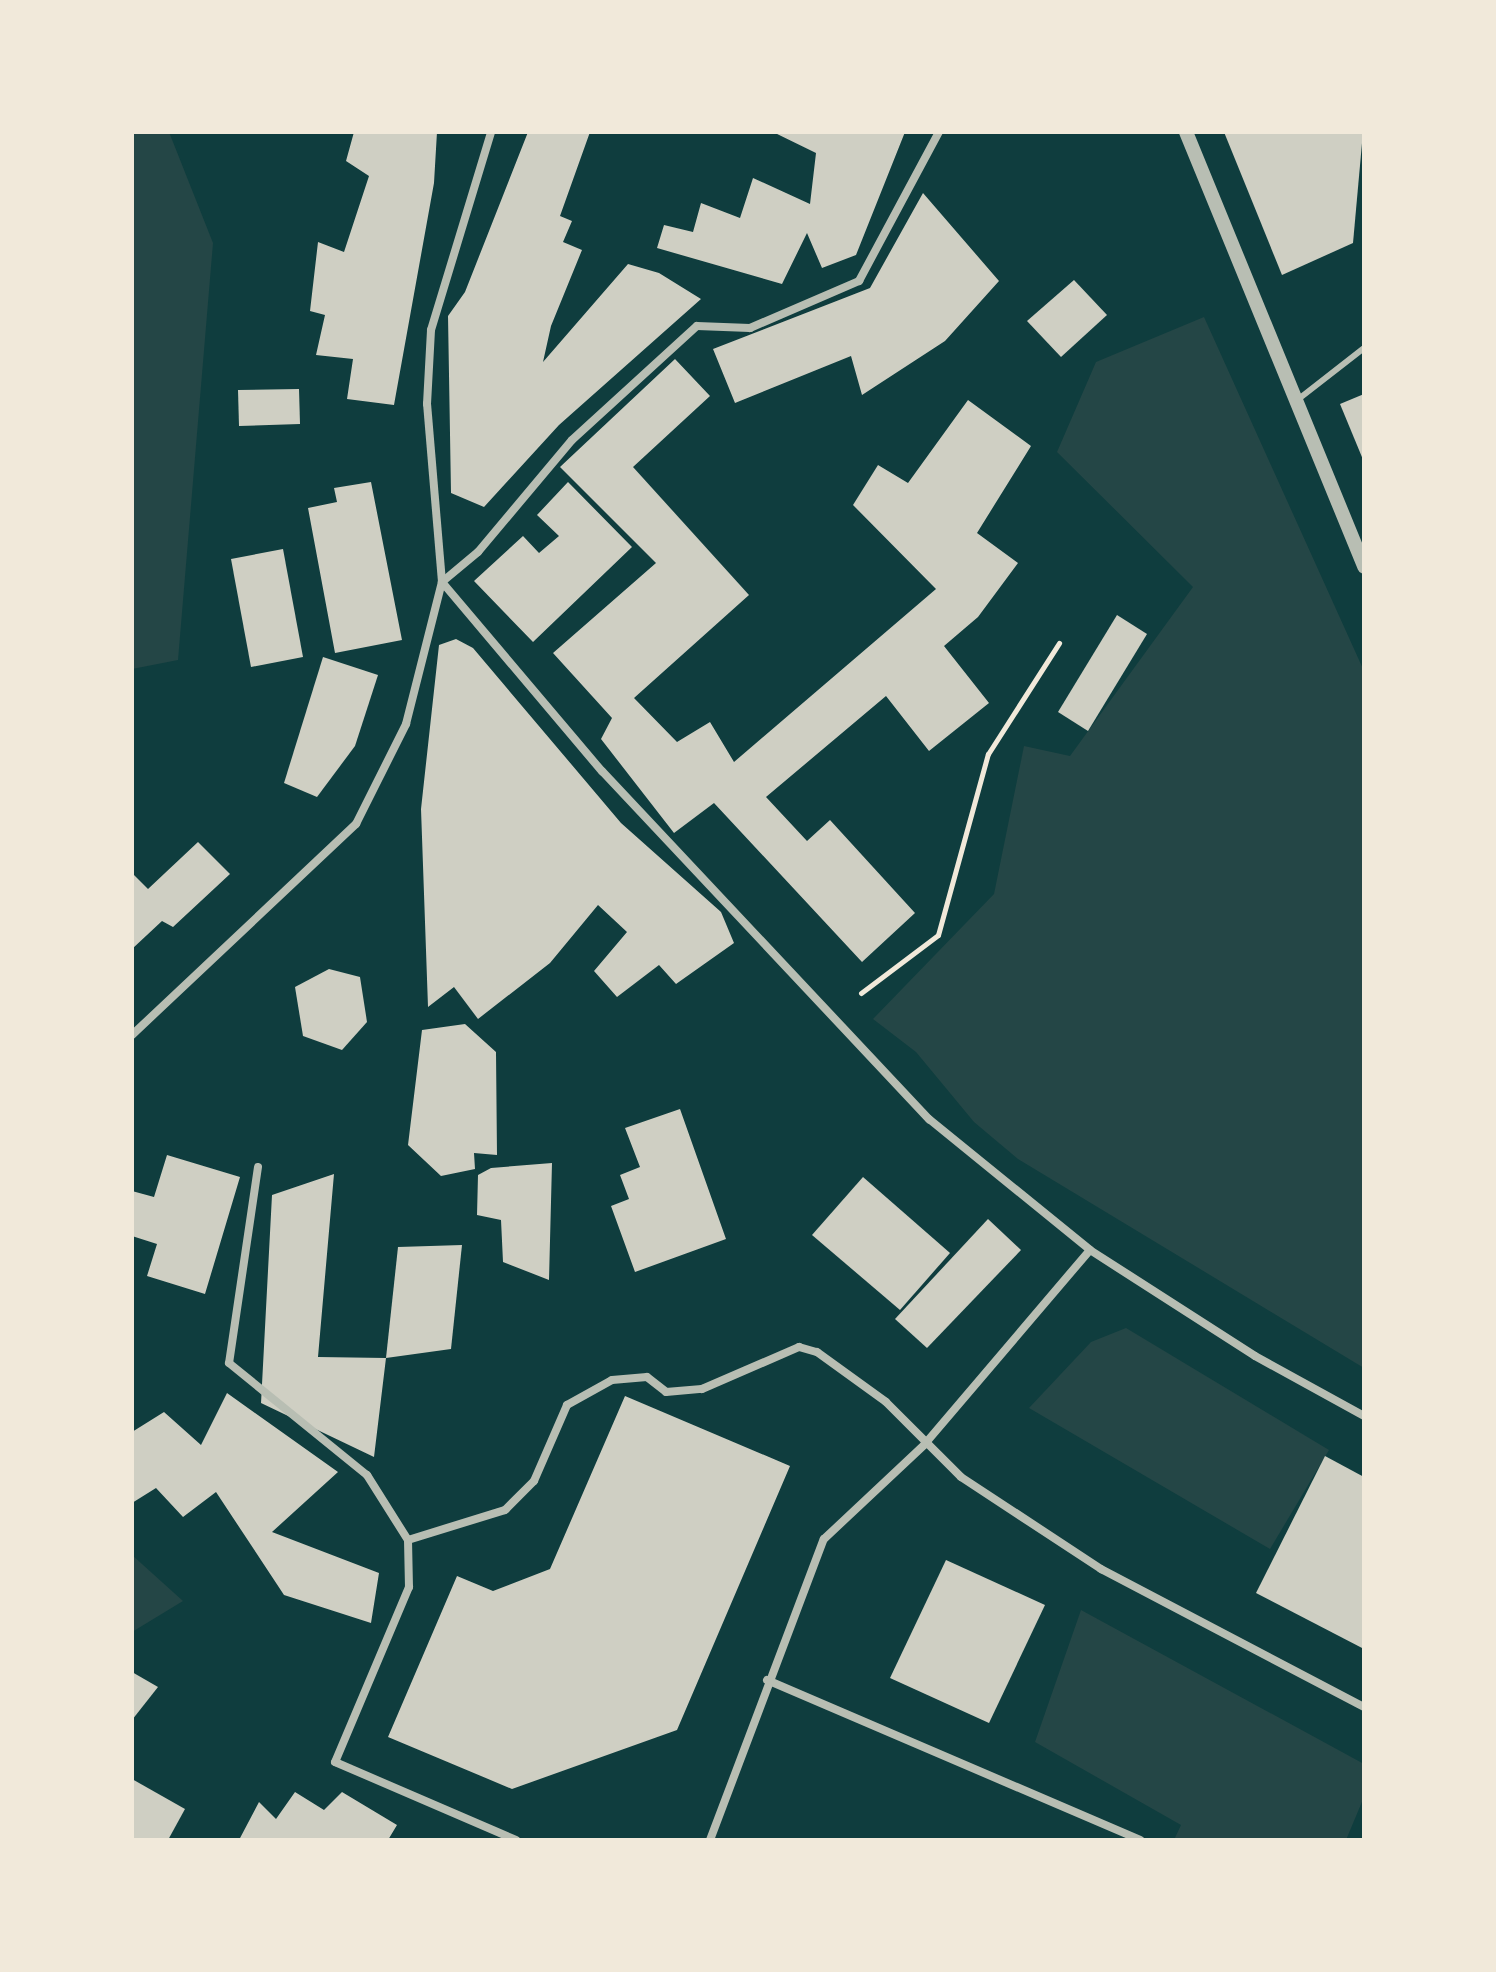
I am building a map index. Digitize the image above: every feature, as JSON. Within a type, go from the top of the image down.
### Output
[{"type":"street","points":[[132,1035],[356,824],[406,724],[442,582],[427,404],[431,330],[491,132]]},
{"type":"street","points":[[442,582],[478,552],[572,440],[697,326],[750,328],[859,281],[939,132]]},
{"type":"street","points":[[1186,132],[1364,567]]},
{"type":"street","points":[[442,582],[602,771],[929,1119],[1090,1250],[1255,1356],[1364,1416]]},
{"type":"street","points":[[258,1167],[229,1363],[367,1475],[408,1540],[409,1587],[335,1762],[516,1840]]},
{"type":"street","points":[[710,1840],[767,1680],[824,1539],[924,1445],[1090,1250]]},
{"type":"street","points":[[408,1540],[505,1510],[534,1481],[567,1405],[612,1380],[647,1377],[666,1392],[702,1389],[799,1347],[817,1352],[886,1402],[924,1445],[961,1477],[1101,1569],[1364,1707]]},
{"type":"street","points":[[767,1680],[1140,1840]]},
{"type":"lane","points":[[1296,401],[1364,348]]},
{"type":"path","points":[[831,1015],[938,935],[988,754],[1059,643]]},
{"type":"shaded area","points":[[132,132],[169,132],[213,243],[178,660],[132,669]]},
{"type":"shaded area","points":[[1204,317],[1364,671],[1364,1368],[1018,1159],[974,1122],[916,1052],[873,1019],[994,894],[1024,746],[1070,756],[1193,587],[1057,452],[1096,362]]},
{"type":"shaded area","points":[[1126,1328],[1329,1450],[1270,1549],[1029,1408],[1091,1342]]},
{"type":"shaded area","points":[[132,1555],[183,1601],[132,1632]]},
{"type":"shaded area","points":[[1081,1610],[1364,1764],[1364,1797],[1346,1840],[1174,1840],[1181,1825],[1035,1742]]},
{"type":"building","points":[[354,132],[437,132],[434,183],[394,405],[347,399],[353,359],[316,355],[325,315],[310,311],[318,242],[344,252],[369,176],[346,161]]},
{"type":"building","points":[[528,132],[590,132],[560,216],[572,221],[563,242],[582,250],[551,326],[543,362],[628,264],[659,273],[701,299],[559,425],[484,507],[451,493],[448,316],[465,292]]},
{"type":"building","points":[[773,132],[905,132],[856,255],[822,268],[807,233],[782,284],[657,248],[664,225],[693,232],[701,203],[740,218],[753,178],[810,204],[816,153]]},
{"type":"building","points":[[1224,132],[1363,132],[1353,243],[1282,275]]},
{"type":"building","points":[[923,193],[999,281],[945,341],[862,395],[851,356],[735,403],[713,349],[870,288]]},
{"type":"building","points":[[1074,280],[1107,315],[1061,357],[1027,321]]},
{"type":"building","points":[[675,359],[710,396],[633,467],[749,595],[634,698],[677,742],[710,722],[734,762],[936,589],[853,505],[878,465],[908,483],[968,400],[1031,446],[977,533],[1018,563],[978,617],[944,646],[989,703],[929,751],[886,696],[766,797],[807,841],[830,820],[915,913],[862,962],[714,803],[674,833],[601,739],[612,718],[553,653],[656,563],[560,467]]},
{"type":"building","points":[[299,389],[300,424],[239,426],[238,390]]},
{"type":"building","points":[[1364,394],[1364,462],[1340,404]]},
{"type":"building","points":[[371,482],[402,640],[335,653],[308,508],[337,502],[334,488]]},
{"type":"building","points":[[568,482],[632,547],[533,642],[474,581],[523,536],[539,553],[559,536],[537,515]]},
{"type":"building","points":[[283,549],[303,657],[251,667],[231,559]]},
{"type":"building","points":[[1117,615],[1147,634],[1088,731],[1058,712]]},
{"type":"building","points":[[456,639],[473,648],[621,823],[721,912],[734,943],[676,984],[659,965],[617,997],[594,971],[627,932],[598,905],[550,963],[478,1019],[454,987],[428,1007],[421,809],[439,645]]},
{"type":"building","points":[[323,657],[378,675],[355,746],[317,797],[284,783]]},
{"type":"building","points":[[198,842],[230,874],[173,927],[162,921],[132,949],[132,873],[148,889]]},
{"type":"building","points":[[329,969],[360,977],[367,1022],[342,1050],[303,1036],[295,987]]},
{"type":"building","points":[[465,1024],[496,1052],[497,1155],[474,1153],[475,1169],[441,1176],[408,1145],[422,1030]]},
{"type":"building","points":[[680,1109],[726,1239],[635,1272],[611,1206],[629,1199],[620,1175],[640,1167],[625,1128]]},
{"type":"building","points":[[167,1155],[240,1177],[205,1294],[147,1276],[157,1244],[132,1236],[132,1191],[154,1197]]},
{"type":"building","points":[[552,1163],[549,1280],[503,1262],[501,1220],[477,1215],[478,1175],[491,1168]]},
{"type":"building","points":[[334,1174],[318,1357],[386,1358],[374,1457],[261,1403],[272,1195]]},
{"type":"building","points":[[863,1177],[950,1253],[900,1310],[812,1235]]},
{"type":"building","points":[[988,1219],[1021,1250],[927,1348],[895,1319]]},
{"type":"building","points":[[462,1245],[451,1349],[386,1358],[398,1247]]},
{"type":"building","points":[[227,1393],[338,1472],[272,1532],[379,1573],[371,1623],[284,1595],[216,1492],[183,1517],[156,1488],[132,1503],[132,1432],[164,1412],[201,1445]]},
{"type":"building","points":[[625,1396],[790,1466],[677,1730],[512,1789],[388,1737],[457,1576],[493,1591],[550,1569]]},
{"type":"building","points":[[1325,1456],[1364,1477],[1364,1649],[1256,1593]]},
{"type":"building","points":[[946,1560],[1045,1605],[989,1723],[890,1678]]},
{"type":"building","points":[[132,1672],[158,1687],[132,1720]]},
{"type":"building","points":[[132,1779],[185,1809],[168,1840],[132,1840]]},
{"type":"building","points":[[295,1792],[324,1810],[342,1792],[397,1825],[388,1840],[239,1840],[259,1802],[276,1819]]}]
